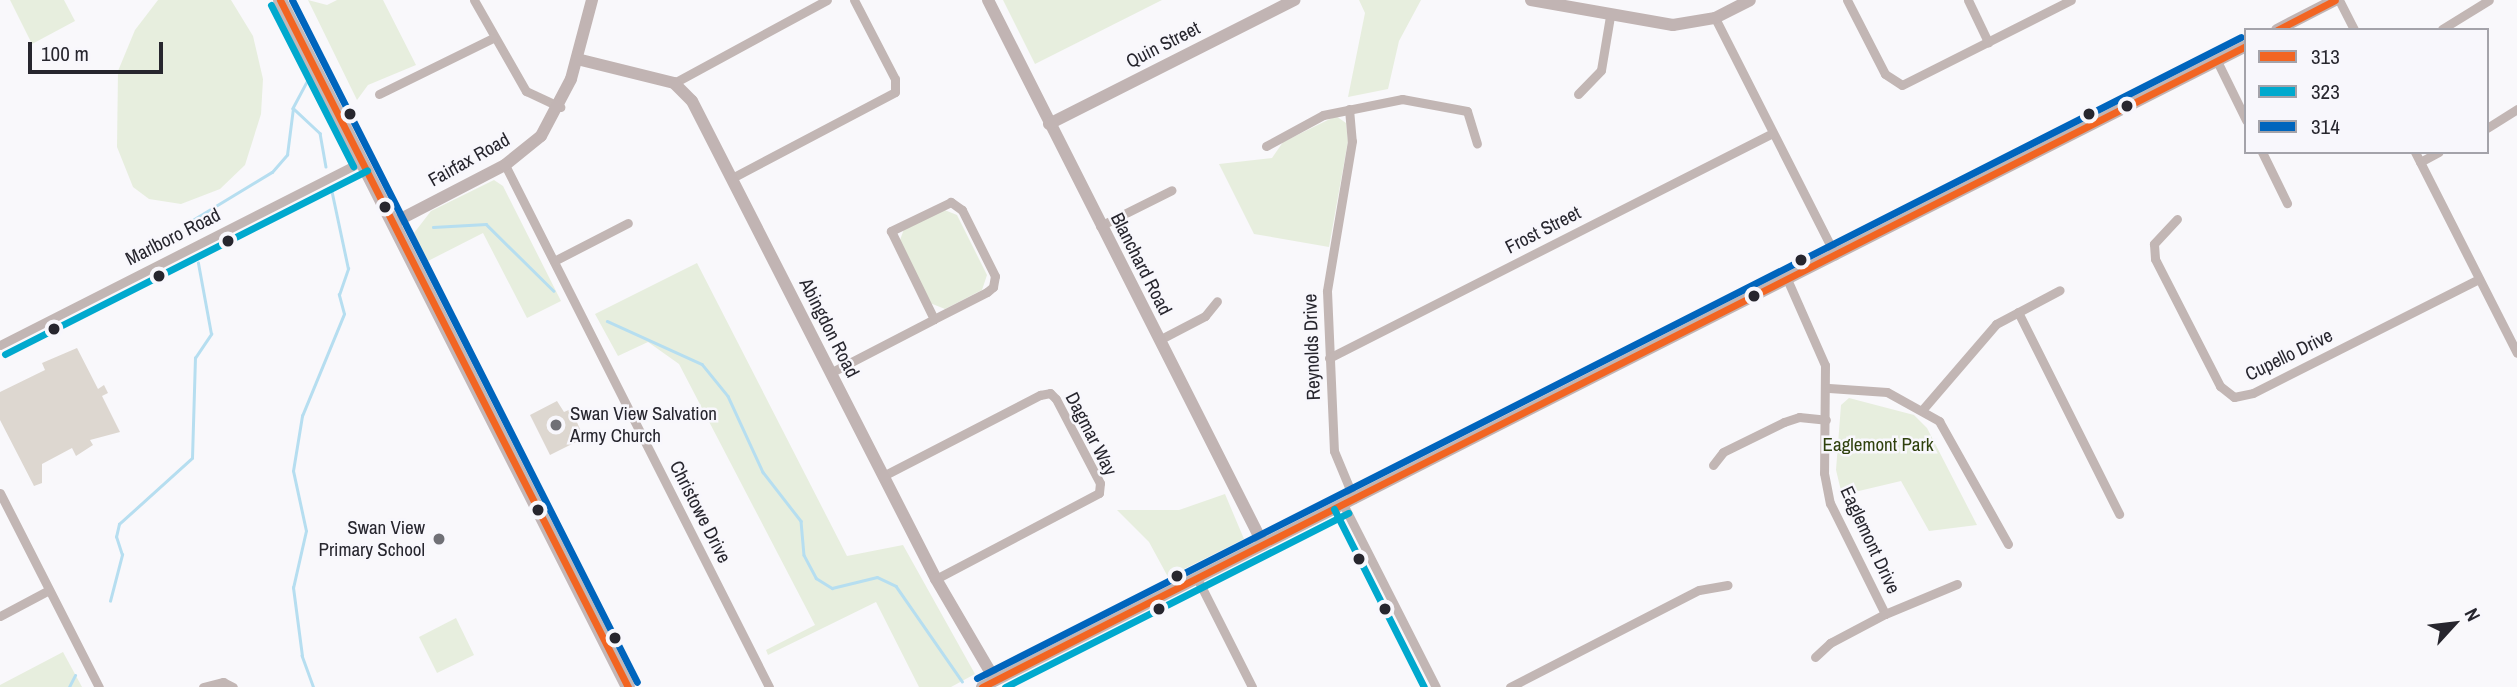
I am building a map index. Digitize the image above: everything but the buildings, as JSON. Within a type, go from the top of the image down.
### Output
[{"type":"main road","points":[[280,0],[628,687]]},
{"type":"street","points":[[474,0],[493,38],[526,91],[560,107]]},
{"type":"street","name":"Fairfax Road","points":[[393,222],[505,165],[541,136],[560,107],[578,59],[592,0]]},
{"type":"street","points":[[578,59],[674,83],[827,0]]},
{"type":"street","points":[[732,178],[895,92],[895,79],[854,0]]},
{"type":"street","name":"Blanchard Road","points":[[988,0],[1263,544]]},
{"type":"street","name":"Quin Street","points":[[1049,124],[1295,0]]},
{"type":"street","points":[[1531,0],[1557,2],[1610,16],[1673,25],[1714,18],[1750,0]]},
{"type":"street","points":[[1847,0],[1896,84],[1909,82],[2071,0]]},
{"type":"street","points":[[1968,0],[1988,42]]},
{"type":"street","points":[[2281,28],[2337,0],[2353,28]]},
{"type":"street","points":[[2444,28],[2489,0]]},
{"type":"street","points":[[1578,94],[1601,71],[1610,16]]},
{"type":"street","points":[[1714,18],[1835,254]]},
{"type":"street","points":[[379,94],[493,38]]},
{"type":"street","points":[[982,687],[2244,47]]},
{"type":"street","points":[[2217,61],[2244,116]]},
{"type":"street","name":"Abingdon Road","points":[[674,83],[692,101],[936,579],[995,680]]},
{"type":"street","points":[[1266,146],[1323,115],[1402,99],[1460,107],[1472,117],[1477,144]]},
{"type":"street","name":"Reynolds Drive","points":[[1349,109],[1352,141],[1327,291],[1334,451],[1348,501],[1436,687]]},
{"type":"street","points":[[2489,127],[2517,109]]},
{"type":"street","name":"Frost Street","points":[[1329,358],[1772,133]]},
{"type":"street","points":[[2263,154],[2287,204]]},
{"type":"street","points":[[2416,154],[2517,353]]},
{"type":"street","points":[[2420,162],[2436,154]]},
{"type":"street","name":"Marlboro Road","points":[[0,345],[362,161]]},
{"type":"street","name":"Christowe Drive","points":[[505,165],[769,687]]},
{"type":"street","points":[[1100,226],[1172,190]]},
{"type":"street","points":[[830,373],[934,320],[987,292],[995,281],[962,210],[951,202],[891,231],[934,320]]},
{"type":"street","name":"Cupello Drive","points":[[2177,219],[2154,244],[2155,259],[2220,386],[2234,397],[2253,393],[2479,279]]},
{"type":"street","points":[[554,261],[628,223]]},
{"type":"street","name":"Eaglemont Drive","points":[[1787,279],[1814,333],[1829,388],[1824,473],[1830,503],[1885,614]]},
{"type":"street","points":[[1923,409],[1996,324],[2060,290]]},
{"type":"street","points":[[1159,340],[1205,316],[1217,301]]},
{"type":"street","points":[[2018,312],[2119,514]]},
{"type":"street","points":[[1829,388],[1887,392],[1923,409],[1952,440],[2008,544]]},
{"type":"street","name":"Dagmar Way","points":[[883,476],[1050,393],[1075,435],[1100,484],[1094,499],[936,579]]},
{"type":"street","points":[[1713,464],[1723,452],[1783,422],[1800,416],[1826,419]]},
{"type":"street","points":[[0,493],[99,687]]},
{"type":"street","points":[[1198,578],[1252,687]]},
{"type":"street","points":[[1815,657],[1830,643],[1885,614],[1957,584]]},
{"type":"street","points":[[1510,687],[1699,590],[1728,585]]},
{"type":"street","points":[[0,616],[50,590]]},
{"type":"street","points":[[203,687],[223,682],[233,687]]},
{"type":"green space","points":[[10,0],[64,0],[75,21],[32,44]]},
{"type":"green space","points":[[158,0],[231,0],[253,36],[263,79],[261,114],[245,165],[220,189],[181,204],[149,199],[133,187],[117,147],[118,71],[135,30]]},
{"type":"green space","points":[[308,0],[327,5],[337,0],[383,0],[416,65],[368,85],[357,100]]},
{"type":"green space","points":[[1003,0],[1162,0],[1035,64]]},
{"type":"green space","points":[[1359,0],[1421,0],[1399,41],[1388,89],[1348,97],[1365,13]]},
{"type":"green space","points":[[1336,116],[1346,123],[1348,141],[1329,247],[1254,234],[1219,164],[1272,158],[1283,142]]},
{"type":"green space","points":[[494,180],[503,186],[561,301],[527,318],[483,233],[428,261],[414,233],[431,211]]},
{"type":"green space","points":[[942,209],[957,215],[987,275],[982,290],[945,309],[930,303],[900,240],[904,229]]},
{"type":"green space","points":[[697,263],[847,556],[903,545],[975,674],[951,687],[919,687],[876,602],[768,655],[766,650],[815,625],[679,364],[648,342],[618,356],[595,314]]},
{"type":"green space","name":"Eaglemont Park","points":[[1849,398],[1914,415],[1927,428],[1977,525],[1929,531],[1901,481],[1842,495],[1836,470],[1841,405]]},
{"type":"green space","points":[[1225,494],[1244,539],[1168,577],[1149,542],[1117,510],[1179,510]]},
{"type":"green space","points":[[456,618],[474,655],[437,673],[419,637]]},
{"type":"green space","points":[[63,652],[82,687],[0,687],[0,685]]},
{"type":"waterway","points":[[307,82],[293,108],[320,133],[326,166]]},
{"type":"waterway","points":[[186,224],[272,172],[287,155],[293,108]]},
{"type":"waterway","points":[[313,687],[302,656],[293,588],[306,531],[293,471],[302,416],[344,314],[339,295],[348,269],[331,189]]},
{"type":"waterway","points":[[433,227],[486,224],[554,291]]},
{"type":"waterway","points":[[110,601],[122,555],[116,537],[119,524],[192,458],[195,358],[211,334],[198,263]]},
{"type":"waterway","points":[[607,321],[702,364],[728,396],[763,472],[801,521],[804,555],[816,578],[832,588],[877,577],[896,586],[962,681]]},
{"type":"waterway","points":[[69,687],[75,675]]},
{"type":"transit line","name":"313","points":[[280,0],[628,687]]},
{"type":"transit line","name":"314","points":[[292,0],[637,682]]},
{"type":"transit line","name":"313","points":[[2281,28],[2335,0]]},
{"type":"transit line","name":"323","points":[[271,5],[353,166]]},
{"type":"transit line","name":"314","points":[[977,678],[2241,37]]},
{"type":"transit line","name":"313","points":[[982,687],[2244,47]]},
{"type":"transit line","name":"323","points":[[5,354],[367,170]]},
{"type":"transit line","name":"323","points":[[1334,509],[1424,687]]},
{"type":"transit line","name":"323","points":[[1005,687],[1348,513]]},
{"type":"place","name":"Swan View Salvation Army Church","points":[[556,425]]},
{"type":"place","name":"Swan View Primary School","points":[[439,539]]}]
